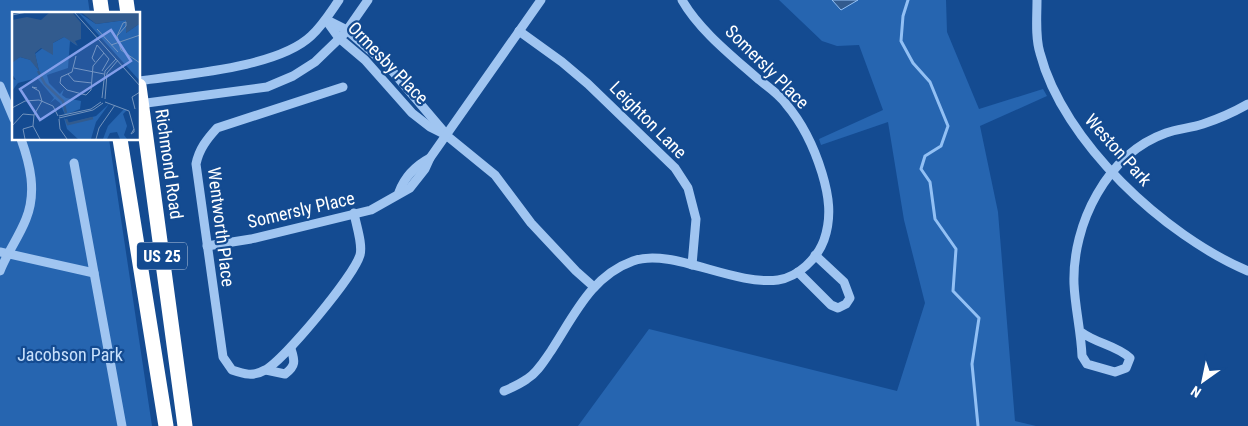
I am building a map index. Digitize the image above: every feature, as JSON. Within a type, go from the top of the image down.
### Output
[{"type":"highway","name":"Richmond Road","points":[[140,104],[185,426]]},
{"type":"highway","name":"US 25","points":[[120,140],[166,426]]},
{"type":"street","points":[[140,82],[262,62],[288,51],[310,37],[326,20],[339,0]]},
{"type":"street","points":[[140,104],[267,87],[293,76],[315,62],[348,30],[368,0]]},
{"type":"street","name":"Somersly Place","points":[[207,246],[251,239],[372,210],[399,192],[410,172],[430,158],[541,0]]},
{"type":"street","name":"Somersly Place","points":[[504,392],[528,379],[540,366],[586,294],[613,271],[635,260],[674,260],[738,278],[779,280],[798,272],[822,245],[828,228],[830,214],[826,185],[813,144],[785,102],[713,36],[688,10],[682,0]]},
{"type":"street","name":"Weston Park","points":[[1037,0],[1039,52],[1059,104],[1082,137],[1113,171],[1169,224],[1201,248],[1248,271]]},
{"type":"street","name":"Ormesby Place","points":[[326,20],[348,30],[388,66],[446,135],[495,176],[531,224],[576,271],[594,286]]},
{"type":"street","name":"Ormesby Place","points":[[326,20],[339,38],[365,60],[412,113],[430,127],[446,135]]},
{"type":"street","name":"Leighton Lane","points":[[519,32],[562,62],[588,84],[675,168],[688,188],[696,219],[692,265]]},
{"type":"street","points":[[0,86],[12,114]]},
{"type":"street","name":"Wentworth Place","points":[[291,349],[295,362],[293,368],[284,374],[266,370],[251,376],[232,370],[223,357],[196,164],[198,154],[206,140],[217,128],[343,87]]},
{"type":"street","points":[[1081,332],[1097,342],[1120,349],[1130,358],[1126,368],[1115,372],[1087,364],[1082,356],[1081,332],[1074,283],[1077,248],[1089,206],[1113,171],[1136,149],[1165,134],[1202,124],[1248,104]]},
{"type":"street","points":[[0,271],[4,252],[27,219],[32,196],[30,165],[21,140]]},
{"type":"street","points":[[74,163],[122,426]]},
{"type":"street","points":[[266,370],[291,349],[352,272],[360,254],[354,214]]},
{"type":"street","points":[[4,252],[94,272]]},
{"type":"street","points":[[798,272],[831,305],[838,308],[846,304],[850,298],[844,282],[815,255]]},
{"type":"green space","name":"Jacobson Park","points":[[0,0],[88,0],[90,12],[12,12],[12,140],[109,140],[152,426],[0,426]]},
{"type":"green space","points":[[779,0],[946,0],[947,32],[979,109],[1043,89],[1047,96],[980,126],[998,212],[1015,421],[1036,426],[578,426],[649,329],[897,391],[925,303],[904,220],[888,122],[821,145],[819,139],[883,110],[859,45],[837,46],[822,41]]},
{"type":"shaded area","points":[[832,0],[858,0],[841,10]]},
{"type":"waterway","points":[[908,0],[903,16],[901,41],[913,63],[930,82],[948,126],[941,146],[925,156],[921,169],[930,182],[935,219],[956,249],[953,291],[979,318],[972,364],[978,426]]}]
